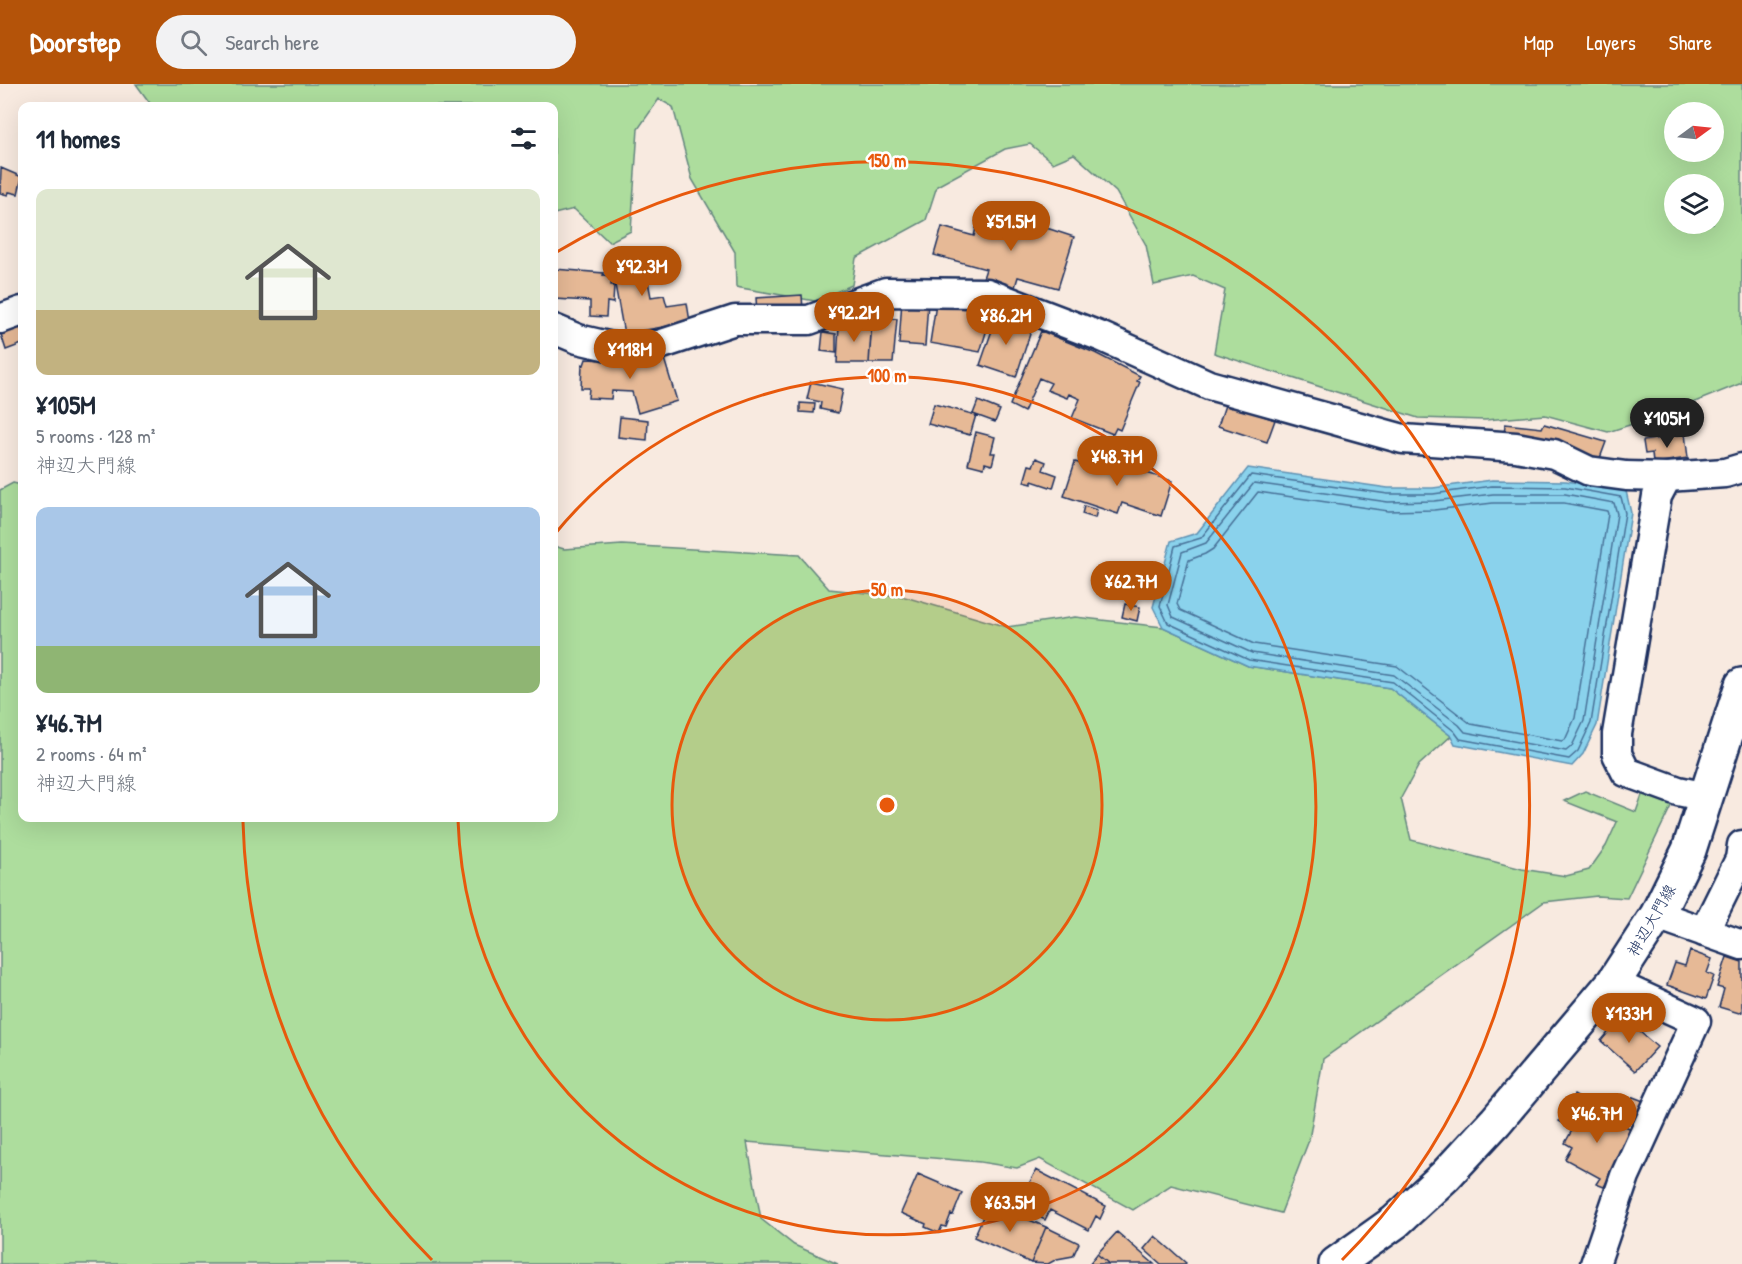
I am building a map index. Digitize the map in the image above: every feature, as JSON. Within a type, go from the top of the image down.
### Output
[{"type":"main road","name":"神辺大門線","points":[[1336,1264],[1395,1222],[1445,1176],[1496,1121],[1614,982],[1657,915],[1689,850],[1742,685]]},
{"type":"street","points":[[558,331],[578,339],[621,349],[659,345],[735,320],[809,320],[886,292],[987,294],[1102,337],[1209,385],[1403,439],[1516,447],[1554,454],[1589,471],[1626,476],[1667,477],[1725,473],[1742,468]]},
{"type":"street","points":[[0,319],[18,312]]},
{"type":"street","points":[[1667,477],[1657,496],[1617,734],[1617,754],[1626,772],[1678,792],[1707,797]]},
{"type":"street","points":[[1704,932],[1740,859],[1742,845]]},
{"type":"street","points":[[1657,915],[1742,945]]},
{"type":"street","points":[[1595,1264],[1625,1176],[1696,1021],[1614,982]]},
{"type":"green space","points":[[136,84],[1742,84],[1742,383],[1670,412],[1608,432],[1545,415],[1485,420],[1418,418],[1214,353],[1225,290],[1193,276],[1154,285],[1146,245],[1116,192],[1074,154],[1053,163],[1030,144],[1005,149],[937,186],[926,220],[856,258],[852,285],[815,301],[736,287],[735,252],[692,179],[673,107],[659,99],[638,129],[631,231],[609,242],[574,209],[558,213],[558,102],[149,102]]},
{"type":"green space","points":[[13,483],[18,484],[18,822],[558,822],[558,547],[564,549],[622,545],[799,555],[829,589],[905,597],[1007,627],[1075,617],[1163,627],[1248,666],[1390,688],[1451,736],[1419,765],[1401,798],[1411,840],[1522,869],[1566,876],[1589,870],[1606,846],[1617,822],[1564,801],[1585,791],[1636,812],[1644,789],[1672,804],[1627,898],[1597,896],[1544,902],[1323,1059],[1309,1140],[1281,1213],[1171,1185],[1133,1210],[1040,1159],[1017,1168],[980,1162],[747,1142],[761,1219],[794,1245],[838,1264],[0,1264],[0,490]]},
{"type":"water","points":[[1248,468],[1388,488],[1433,488],[1492,480],[1566,481],[1626,491],[1631,513],[1597,725],[1583,754],[1572,766],[1455,744],[1451,736],[1390,688],[1248,666],[1163,627],[1153,607],[1171,541],[1197,533]]},
{"type":"building","points":[[1,168],[18,175],[18,194],[0,193]]},
{"type":"building","points":[[1010,216],[1074,237],[1058,288],[1018,277],[1015,287],[983,278],[986,269],[934,255],[942,227],[974,236],[976,228],[1005,236]]},
{"type":"building","points":[[644,250],[650,276],[647,276],[651,297],[664,295],[667,306],[687,303],[690,322],[624,334],[610,257]]},
{"type":"building","points":[[558,269],[604,273],[603,275],[612,276],[613,303],[607,302],[606,317],[590,316],[590,301],[558,299]]},
{"type":"building","points":[[802,295],[803,310],[757,313],[756,298]]},
{"type":"building","points":[[902,300],[928,302],[925,346],[899,344]]},
{"type":"building","points":[[936,304],[992,313],[980,352],[930,343]]},
{"type":"building","points":[[998,313],[1014,318],[1012,324],[1031,331],[1016,377],[980,365]]},
{"type":"building","points":[[872,317],[897,319],[893,363],[869,363]]},
{"type":"building","points":[[18,322],[18,346],[6,350],[0,331]]},
{"type":"building","points":[[872,323],[869,363],[837,363],[839,325]]},
{"type":"building","points":[[1041,331],[1095,353],[1140,376],[1137,381],[1140,382],[1120,430],[1116,428],[1113,434],[1072,418],[1080,399],[1069,394],[1067,398],[1047,390],[1051,383],[1039,378],[1024,412],[1010,405]]},
{"type":"building","points":[[823,332],[836,334],[836,353],[821,351]]},
{"type":"building","points":[[662,352],[677,401],[638,413],[632,392],[612,391],[611,399],[588,398],[589,388],[581,388],[582,364],[584,365],[586,359],[630,361]]},
{"type":"building","points":[[811,382],[843,389],[838,413],[820,409],[821,402],[807,399]]},
{"type":"building","points":[[978,401],[1000,410],[995,422],[973,414]]},
{"type":"building","points":[[800,403],[815,404],[814,413],[800,412]]},
{"type":"building","points":[[934,404],[976,415],[970,435],[928,424]]},
{"type":"building","points":[[1225,405],[1231,408],[1232,405],[1275,420],[1267,442],[1218,426]]},
{"type":"building","points":[[620,417],[648,420],[647,440],[618,437]]},
{"type":"building","points":[[1505,424],[1542,428],[1544,424],[1606,442],[1600,458],[1542,441],[1504,436]]},
{"type":"building","points":[[976,432],[995,437],[991,453],[995,453],[992,465],[985,463],[984,468],[968,464]]},
{"type":"building","points":[[1685,434],[1688,458],[1653,463],[1652,453],[1645,454],[1643,441]]},
{"type":"building","points":[[1093,456],[1172,481],[1161,516],[1122,503],[1118,514],[1064,496],[1075,462],[1090,466]]},
{"type":"building","points":[[1036,458],[1046,462],[1043,470],[1057,475],[1053,488],[1032,481],[1032,484],[1024,482],[1029,465],[1033,466]]},
{"type":"building","points":[[1084,506],[1097,510],[1095,518],[1082,514]]},
{"type":"building","points":[[1125,604],[1140,607],[1137,621],[1122,617]]},
{"type":"building","points":[[1690,951],[1712,959],[1707,973],[1714,976],[1706,999],[1667,985],[1675,963],[1685,966]]},
{"type":"building","points":[[1727,957],[1742,962],[1742,1012],[1739,1013],[1719,1007],[1724,989],[1717,987]]},
{"type":"building","points":[[1622,1016],[1657,1047],[1635,1071],[1601,1041]]},
{"type":"building","points":[[1574,1095],[1584,1101],[1569,1127],[1559,1121]]},
{"type":"building","points":[[1633,1097],[1646,1102],[1636,1123],[1624,1118]]},
{"type":"building","points":[[1586,1105],[1633,1130],[1604,1187],[1596,1184],[1600,1178],[1565,1159],[1572,1147],[1565,1143]]},
{"type":"building","points":[[1036,1170],[1106,1206],[1100,1219],[1096,1216],[1089,1230],[1050,1210],[1045,1220],[1018,1206]]},
{"type":"building","points":[[918,1174],[962,1193],[953,1215],[951,1214],[946,1227],[942,1226],[939,1233],[925,1227],[926,1224],[901,1213]]},
{"type":"building","points":[[988,1205],[993,1207],[994,1205],[1046,1227],[1031,1263],[974,1237]]},
{"type":"building","points":[[1046,1227],[1079,1243],[1073,1256],[1057,1259],[1048,1264],[1031,1263]]},
{"type":"building","points":[[1117,1232],[1154,1264],[1109,1264],[1097,1254]]},
{"type":"building","points":[[1155,1236],[1186,1263],[1161,1264],[1144,1249]]},
{"type":"building","points":[[1097,1254],[1109,1264],[1089,1264]]}]
